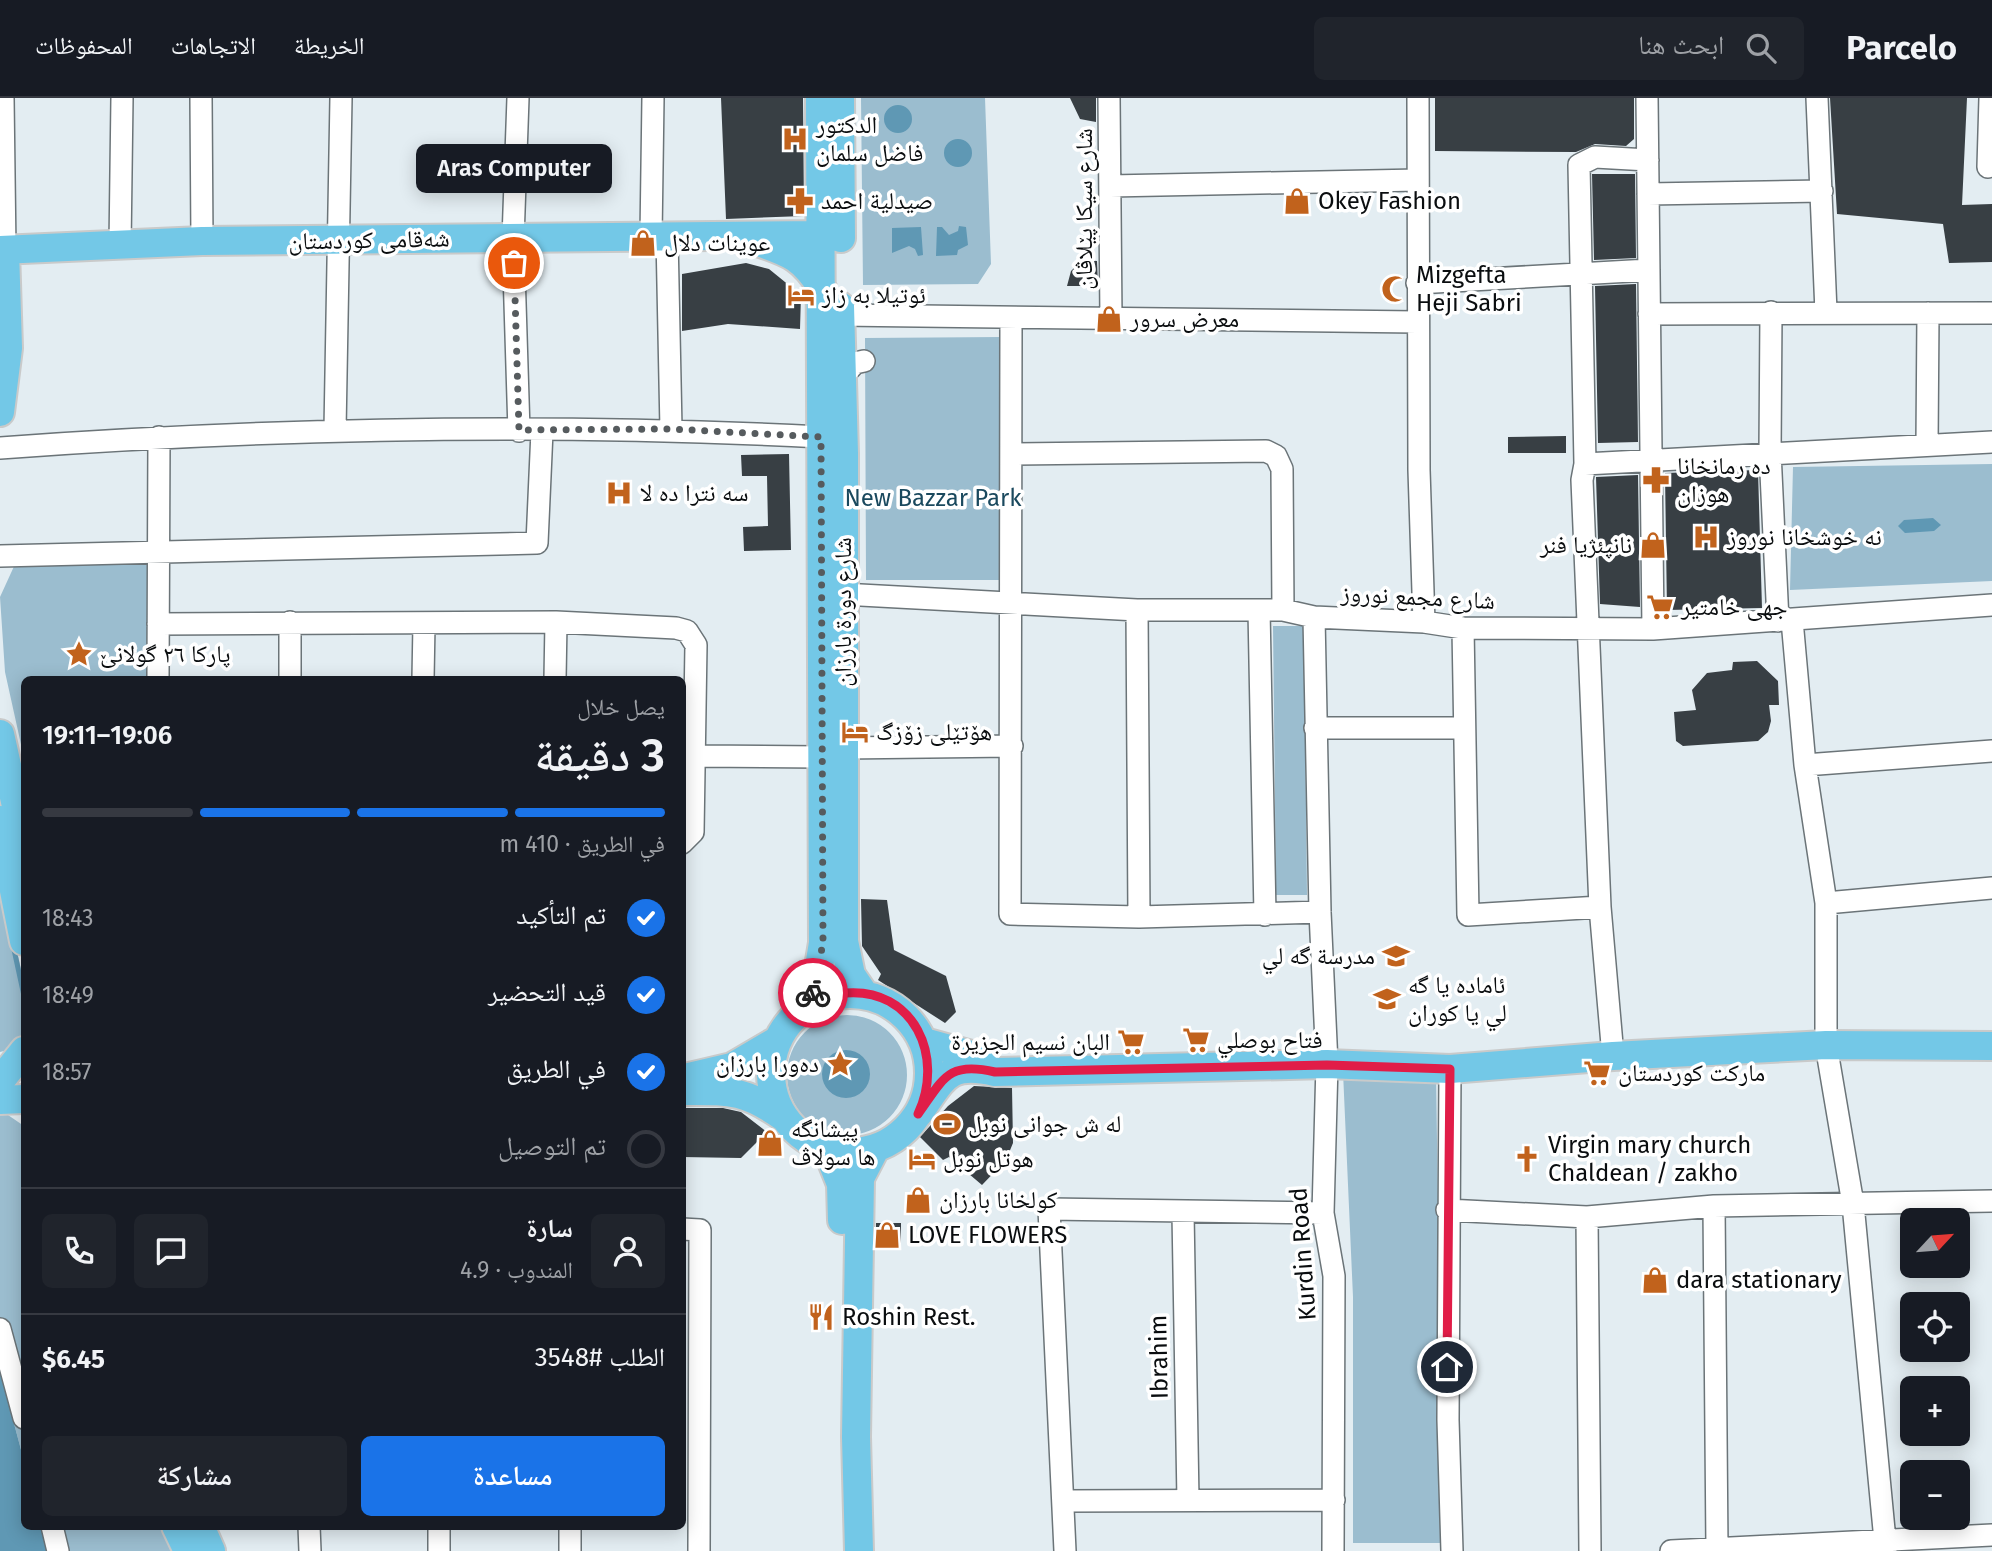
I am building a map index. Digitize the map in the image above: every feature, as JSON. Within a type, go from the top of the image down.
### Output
[{"type":"main road","name":"شارع دورة بارزان","points":[[820,98],[823,235],[821,437],[832,752],[845,953],[851,975],[864,994]]},
{"type":"main road","name":"شارع دورة بارزان","points":[[832,752],[853,369],[840,316],[840,98]]},
{"type":"main road","name":"شەقامی کوردستان","points":[[3,250],[202,241],[823,235]]},
{"type":"main road","name":"شەقامی کوردستان","points":[[738,236],[787,252],[807,264],[822,288]]},
{"type":"main road","points":[[0,412],[8,348],[4,319],[3,250]]},
{"type":"main road","points":[[0,734],[21,828]]},
{"type":"main road","points":[[809,1004],[816,985],[823,943],[832,752]]},
{"type":"main road","points":[[0,820],[21,926]]},
{"type":"main road","points":[[785,1118],[775,1100],[771,1079],[778,1040],[788,1023],[809,1004],[831,995],[864,994],[884,1000],[901,1011],[924,1042],[930,1079],[918,1114]]},
{"type":"main road","points":[[686,1078],[715,1074],[778,1040]]},
{"type":"main road","points":[[924,1042],[971,1055],[995,1072]]},
{"type":"main road","points":[[686,1091],[714,1090],[757,1098],[785,1118],[797,1131],[827,1149],[843,1152],[875,1149],[899,1135],[947,1075],[969,1066],[995,1072],[1327,1065],[1450,1069],[1613,1056],[1826,1045],[1992,1046]]},
{"type":"main road","points":[[13,1091],[21,1062]]},
{"type":"main road","points":[[827,1149],[841,1184],[842,1209],[841,1551]]},
{"type":"main road","points":[[859,1551],[856,1437],[860,1178],[875,1149]]},
{"type":"main road","points":[[178,1530],[188,1551]]},
{"type":"main road","points":[[202,1530],[211,1551]]},
{"type":"street","points":[[3,98],[3,250]]},
{"type":"street","points":[[120,246],[122,98]]},
{"type":"street","points":[[201,98],[202,241]]},
{"type":"street","points":[[335,430],[341,98]]},
{"type":"street","points":[[518,98],[513,239],[519,430]]},
{"type":"street","points":[[653,98],[671,429]]},
{"type":"street","name":"شارع سيكا پێلاڤان","points":[[1109,98],[1111,319]]},
{"type":"street","points":[[1418,98],[1417,322],[1424,622]]},
{"type":"street","points":[[1647,98],[1653,629]]},
{"type":"street","points":[[1817,98],[1826,312]]},
{"type":"street","points":[[1988,167],[1990,98]]},
{"type":"street","points":[[1613,1056],[1600,907],[1582,480],[1585,464],[1578,166],[1595,157],[1647,160]]},
{"type":"street","points":[[1110,186],[1418,180]]},
{"type":"street","points":[[1648,194],[1822,191]]},
{"type":"street","points":[[1417,283],[1649,270]]},
{"type":"street","points":[[1771,312],[1770,452],[1785,620],[1826,903],[1826,1045],[1853,1204],[1886,1546]]},
{"type":"street","points":[[1927,313],[1927,444]]},
{"type":"street","points":[[1648,314],[1992,313]]},
{"type":"street","points":[[840,316],[1417,322]]},
{"type":"street","points":[[1011,319],[1013,602],[1010,914],[1139,917],[1320,912]]},
{"type":"street","points":[[0,448],[159,436],[335,430],[671,429],[821,437]]},
{"type":"street","points":[[0,556],[537,543],[542,431]]},
{"type":"street","points":[[158,676],[159,436]]},
{"type":"street","points":[[1585,464],[1652,458],[1992,442]]},
{"type":"street","points":[[1013,454],[1266,451],[1276,456],[1282,469],[1283,610]]},
{"type":"street","name":"شارع مجمع نوروز","points":[[842,594],[1137,610],[1283,610],[1314,617],[1424,622],[1463,628],[1653,629],[1992,605]]},
{"type":"street","points":[[1137,610],[1139,917]]},
{"type":"street","points":[[1259,610],[1265,915]]},
{"type":"street","name":"Kurdin Road","points":[[1314,617],[1320,912],[1327,1065],[1323,1213],[1334,1276],[1333,1551]]},
{"type":"street","points":[[290,622],[290,676]]},
{"type":"street","points":[[158,624],[556,622],[676,628],[687,631],[696,645],[693,832],[686,839]]},
{"type":"street","points":[[555,676],[556,622]]},
{"type":"street","points":[[423,676],[424,624]]},
{"type":"street","points":[[1463,628],[1468,915],[1600,907]]},
{"type":"street","points":[[1315,727],[1464,728]]},
{"type":"street","points":[[695,756],[1012,746]]},
{"type":"street","points":[[1805,765],[1992,751]]},
{"type":"street","points":[[1826,903],[1992,888]]},
{"type":"street","points":[[1450,1069],[1447,1210],[1452,1551]]},
{"type":"street","points":[[1447,1210],[1587,1217],[1714,1206],[1992,1203]]},
{"type":"street","points":[[1714,1206],[1717,1549]]},
{"type":"street","points":[[1065,1551],[1065,1502],[1049,1209],[1323,1213]]},
{"type":"street","name":"Ibrahim","points":[[1182,1213],[1188,1500]]},
{"type":"street","points":[[1587,1217],[1590,1551]]},
{"type":"street","points":[[686,1229],[700,1230],[699,1551]]},
{"type":"street","points":[[0,1329],[21,1407]]},
{"type":"street","points":[[1065,1502],[1334,1500]]},
{"type":"street","points":[[53,1530],[58,1551]]},
{"type":"street","points":[[309,1530],[310,1551]]},
{"type":"street","points":[[439,1530],[439,1551]]},
{"type":"street","points":[[570,1530],[570,1551]]},
{"type":"street","points":[[1671,1551],[1886,1546],[1992,1535]]},
{"type":"green space","points":[[861,98],[985,98],[991,264],[978,284],[863,285]]},
{"type":"green space","name":"New Bazzar Park","points":[[1001,337],[1002,580],[866,580],[865,338]]},
{"type":"green space","points":[[1992,464],[1992,581],[1790,590],[1793,467]]},
{"type":"green space","name":"پارکا ٢٦ گولانێ","points":[[153,561],[154,676],[21,676],[21,744],[5,672],[0,597],[16,562]]},
{"type":"green space","points":[[1273,626],[1304,626],[1307,895],[1276,895]]},
{"type":"green space","points":[[0,873],[21,969],[21,1036],[8,1050],[0,1052]]},
{"type":"green space","points":[[847,1015],[870,1020],[889,1033],[902,1052],[907,1075],[902,1098],[889,1117],[870,1130],[847,1135],[824,1130],[805,1117],[792,1098],[787,1075],[792,1052],[805,1033],[824,1020]]},
{"type":"green space","points":[[1343,1072],[1436,1073],[1443,1543],[1353,1543],[1353,1297]]},
{"type":"green space","points":[[0,1115],[8,1115],[21,1124],[21,1450],[0,1371]]},
{"type":"green space","points":[[43,1530],[167,1530],[175,1551],[49,1551]]},
{"type":"shaded area","points":[[898,105],[908,109],[912,119],[908,129],[898,133],[888,129],[884,119],[888,109]]},
{"type":"shaded area","points":[[958,139],[968,143],[972,153],[968,163],[958,167],[948,163],[944,153],[948,143]]},
{"type":"shaded area","points":[[959,226],[966,227],[968,245],[958,250],[957,255],[936,256],[937,227],[942,227],[949,235],[958,231]]},
{"type":"shaded area","points":[[921,227],[923,255],[918,256],[915,249],[909,246],[892,253],[892,228]]},
{"type":"shaded area","points":[[1933,518],[1941,525],[1934,531],[1905,533],[1898,526],[1904,520]]},
{"type":"shaded area","points":[[846,1050],[863,1057],[870,1074],[863,1091],[846,1098],[829,1091],[822,1074],[829,1057]]},
{"type":"shaded area","points":[[0,1371],[21,1450],[21,1530],[43,1530],[49,1551],[0,1551]]},
{"type":"building","points":[[721,98],[803,98],[804,216],[726,219]]},
{"type":"building","points":[[1070,98],[1096,98],[1096,122],[1080,119]]},
{"type":"building","points":[[1435,98],[1634,98],[1634,139],[1626,146],[1595,144],[1576,152],[1435,151]]},
{"type":"building","points":[[1830,98],[1967,98],[1962,205],[1992,204],[1992,262],[1949,263],[1943,224],[1837,214]]},
{"type":"building","points":[[1592,174],[1635,174],[1636,258],[1594,260]]},
{"type":"building","points":[[1082,260],[1097,261],[1098,286],[1067,286],[1071,271]]},
{"type":"building","points":[[746,263],[769,269],[801,295],[800,329],[728,324],[682,331],[682,274]]},
{"type":"building","points":[[1636,284],[1638,442],[1598,443],[1595,286]]},
{"type":"building","points":[[1566,436],[1566,453],[1508,453],[1508,437]]},
{"type":"building","points":[[789,454],[791,550],[744,551],[743,527],[768,526],[767,476],[742,476],[741,455]]},
{"type":"building","points":[[1758,470],[1762,608],[1667,610],[1665,473]]},
{"type":"building","points":[[1638,475],[1640,607],[1600,604],[1596,477]]},
{"type":"building","points":[[1757,661],[1778,681],[1779,705],[1769,705],[1771,721],[1768,732],[1758,741],[1683,746],[1676,741],[1674,712],[1696,710],[1692,690],[1707,673],[1732,670],[1733,662]]},
{"type":"building","points":[[861,899],[887,900],[894,950],[946,976],[956,1012],[945,1023],[878,980],[881,974],[862,946]]},
{"type":"building","points":[[974,1086],[1012,1088],[1013,1143],[1006,1160],[982,1185],[949,1157],[943,1160],[920,1137],[948,1106]]},
{"type":"building","points":[[686,1108],[723,1108],[741,1112],[767,1132],[741,1158],[686,1157]]},
{"type":"building","name":"LOVE FLOWERS","points":[[876,1223],[901,1223],[901,1247],[876,1247]]},
{"type":"waterway","points":[[13,945],[21,982]]},
{"type":"way so far","points":[[514,263],[519,430],[671,429],[821,437],[820,740],[823,943],[821,964],[813,993]]},
{"type":"place","name":"الدكتور فاضل سلمان","points":[[795,139]]},
{"type":"place","name":"صيدلية احمد","points":[[800,201]]},
{"type":"place","name":"Okey Fashion","points":[[1297,201]]},
{"type":"place","name":"عوينات دلال","points":[[643,243]]},
{"type":"place","name":"Aras Computer","points":[[514,263]]},
{"type":"place","name":"Mizgefta Heji Sabri","points":[[1395,289]]},
{"type":"place","name":"ئوتيلا به زاز","points":[[801,295]]},
{"type":"place","name":"معرض سرور","points":[[1109,319]]},
{"type":"place","name":"ده رمانخانا هوزان","points":[[1656,480]]},
{"type":"place","name":"سه نترا ده لا","points":[[619,493]]},
{"type":"place","name":"نه خوشخانا نوروز","points":[[1706,537]]},
{"type":"place","name":"نانپئژيا فنر","points":[[1653,545]]},
{"type":"place","name":"جهى خامتير","points":[[1660,607]]},
{"type":"place","name":"پارکا ٢٦ گولانێ","points":[[79,654]]},
{"type":"place","name":"هۆتێلی زۆزگ","points":[[855,732]]},
{"type":"place","name":"مدرسة گه لي","points":[[1396,956]]},
{"type":"place","name":"ئاماده يا گه لي يا كوران","points":[[1387,999]]},
{"type":"place","name":"فتاح بوصلي","points":[[1196,1040]]},
{"type":"place","name":"البان نسيم الجزيرة","points":[[1131,1042]]},
{"type":"place","name":"دەورا بارزان","points":[[840,1064]]},
{"type":"place","name":"ماركت كوردستان","points":[[1597,1073]]},
{"type":"place","name":"له ش جوانى نوبل","points":[[947,1124]]},
{"type":"place","name":"پيشانگه ها سولاڤ","points":[[770,1143]]},
{"type":"place","name":"هوتل نوبل","points":[[922,1159]]},
{"type":"place","name":"Virgin mary church Chaldean / zakho","points":[[1527,1159]]},
{"type":"place","name":"كولخانا بارزان","points":[[918,1200]]},
{"type":"place","name":"LOVE FLOWERS","points":[[887,1235]]},
{"type":"place","name":"dara stationary","points":[[1655,1280]]},
{"type":"place","name":"Roshin Rest.","points":[[821,1317]]},
{"type":"route","points":[[813,993],[809,1004],[831,995],[846,993],[875,997],[901,1011],[914,1025],[924,1042],[930,1079],[918,1114],[947,1075],[969,1066],[995,1072],[1327,1065],[1450,1069],[1447,1367]]}]
